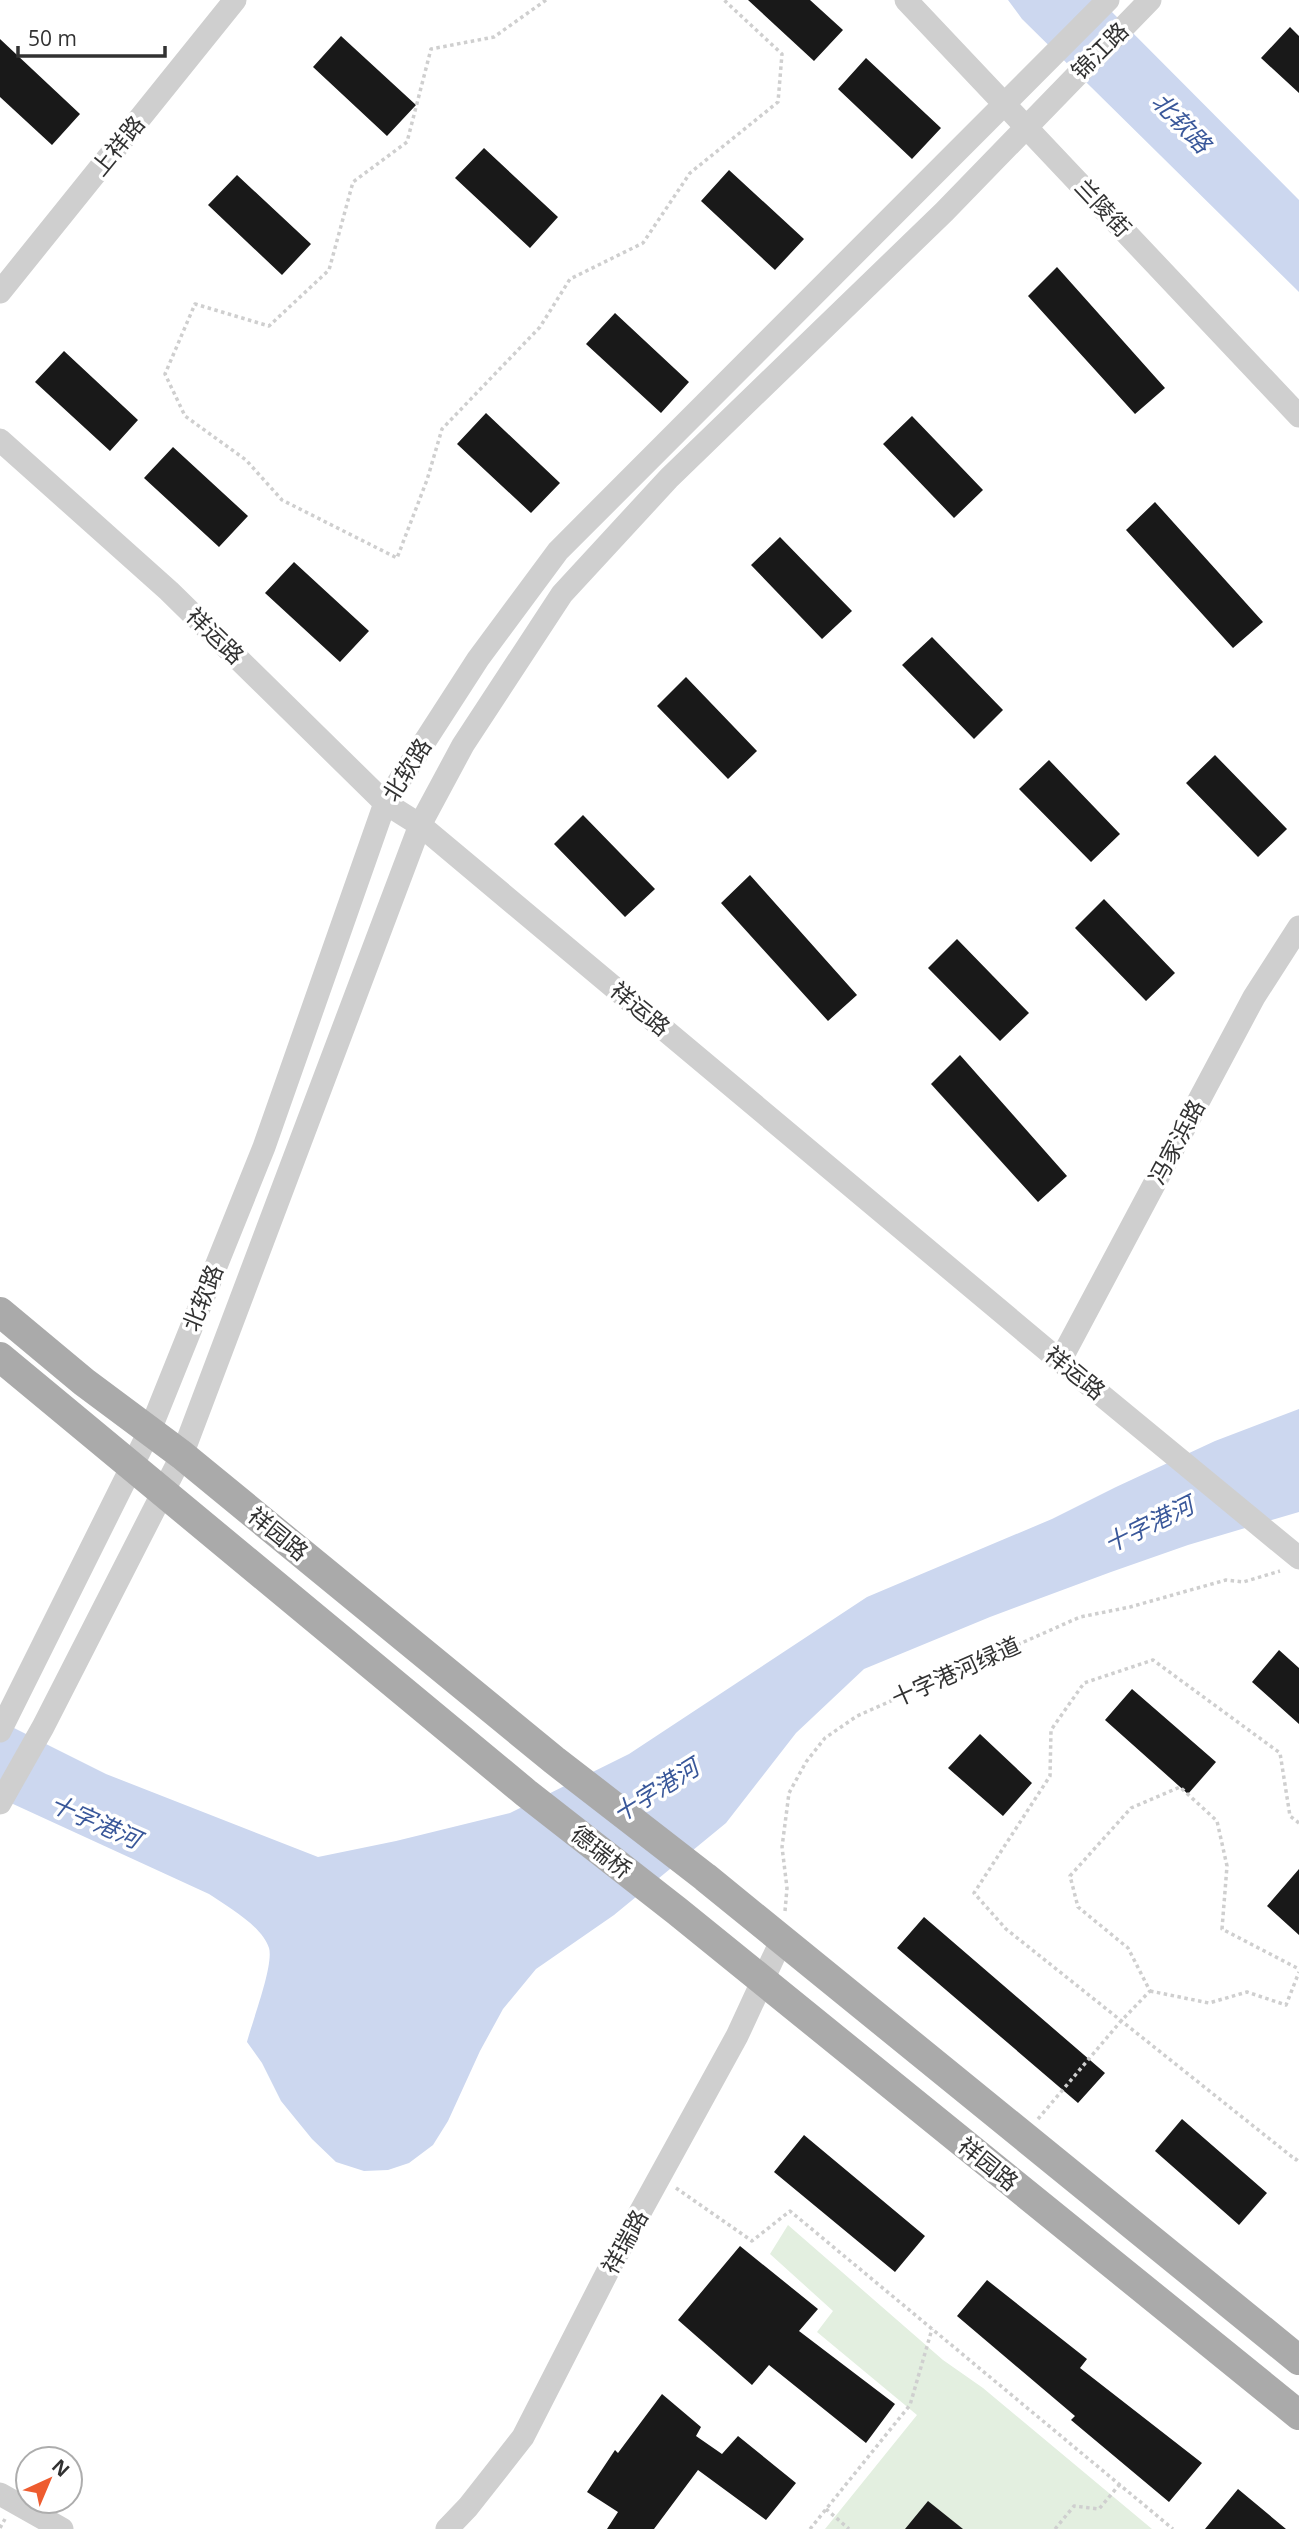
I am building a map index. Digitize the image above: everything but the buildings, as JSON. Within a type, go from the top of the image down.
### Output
[{"type":"main road","name":"祥园路","points":[[0,1312],[84,1382],[182,1455],[554,1760]]},
{"type":"main road","name":"祥园路","points":[[0,1357],[526,1793]]},
{"type":"main road","name":"德瑞桥","points":[[554,1760],[705,1877]]},
{"type":"main road","name":"德瑞桥","points":[[526,1793],[677,1911]]},
{"type":"main road","name":"祥园路","points":[[705,1877],[1299,2360]]},
{"type":"main road","name":"祥园路","points":[[677,1911],[1299,2415]]},
{"type":"street","name":"上祥路","points":[[0,292],[235,0]]},
{"type":"street","name":"兰陵街","points":[[906,0],[1299,416]]},
{"type":"street","name":"北软路","points":[[6,1721],[150,1430],[264,1147],[385,803],[478,659],[558,551],[1108,0]]},
{"type":"street","name":"锦江路","points":[[1067,84],[1150,0]]},
{"type":"street","name":"北软路","points":[[0,1803],[43,1727],[182,1455],[420,824],[463,745],[562,594],[669,478],[944,212],[1067,84]]},
{"type":"street","name":"祥运路","points":[[0,440],[169,591],[385,803],[420,824],[1060,1361],[1275,1537],[1293,1563]]},
{"type":"street","name":"冯家浜路","points":[[1060,1361],[1254,998],[1299,927]]},
{"type":"street","name":"祥瑞路","points":[[447,2529],[468,2507],[523,2437],[610,2267],[737,2036],[781,1941]]},
{"type":"street","points":[[0,2494],[62,2529]]},
{"type":"path","points":[[546,0],[494,37],[431,49],[407,142],[354,182],[329,270],[269,326],[195,304],[165,374],[185,416],[246,460],[282,500],[397,558],[427,480],[442,429],[540,327],[570,279],[643,243],[690,173],[778,102],[782,54],[724,0]]},
{"type":"path","name":"十字港河绿道","points":[[781,1941],[787,1888],[782,1847],[789,1793],[806,1762],[825,1738],[857,1716],[1080,1617],[1130,1607],[1226,1580],[1243,1582],[1293,1563]]},
{"type":"path","points":[[1299,1822],[1290,1816],[1280,1753],[1153,1660],[1084,1683],[1051,1730],[1050,1776],[974,1893],[1006,1929],[1296,2160],[1299,2156]]},
{"type":"path","points":[[1180,1787],[1217,1821],[1227,1866],[1222,1929],[1299,1970],[1286,2006],[1247,1992],[1209,2003],[1150,1991],[1128,1948],[1078,1907],[1070,1876],[1132,1808],[1180,1787]]},
{"type":"path","points":[[1023,2136],[1150,1991]]},
{"type":"path","points":[[660,2177],[752,2241],[790,2211],[1173,2529]]},
{"type":"path","points":[[810,2529],[910,2405],[932,2329]]},
{"type":"path","points":[[1055,2529],[1073,2506],[1099,2509],[1119,2484]]},
{"type":"path","points":[[826,2508],[849,2529]]},
{"type":"green space","points":[[788,2225],[943,2360],[983,2388],[1152,2529],[825,2529],[917,2415],[817,2332],[833,2311],[770,2254]]},
{"type":"water","points":[[1008,0],[1100,0],[1299,200],[1299,292],[1022,19]]},
{"type":"water","name":"十字港河","points":[[1299,1409],[1299,1512],[1188,1545],[1111,1572],[990,1617],[864,1669],[796,1733],[726,1823],[614,1915],[536,1969],[503,2009],[480,2051],[448,2121],[433,2145],[409,2163],[388,2170],[364,2171],[336,2162],[312,2139],[281,2101],[262,2063],[247,2042],[266,1980],[270,1956],[265,1940],[252,1924],[209,1894],[0,1798],[0,1721],[106,1774],[318,1857],[510,1813],[629,1754],[867,1597],[1052,1519],[1215,1441]]}]
